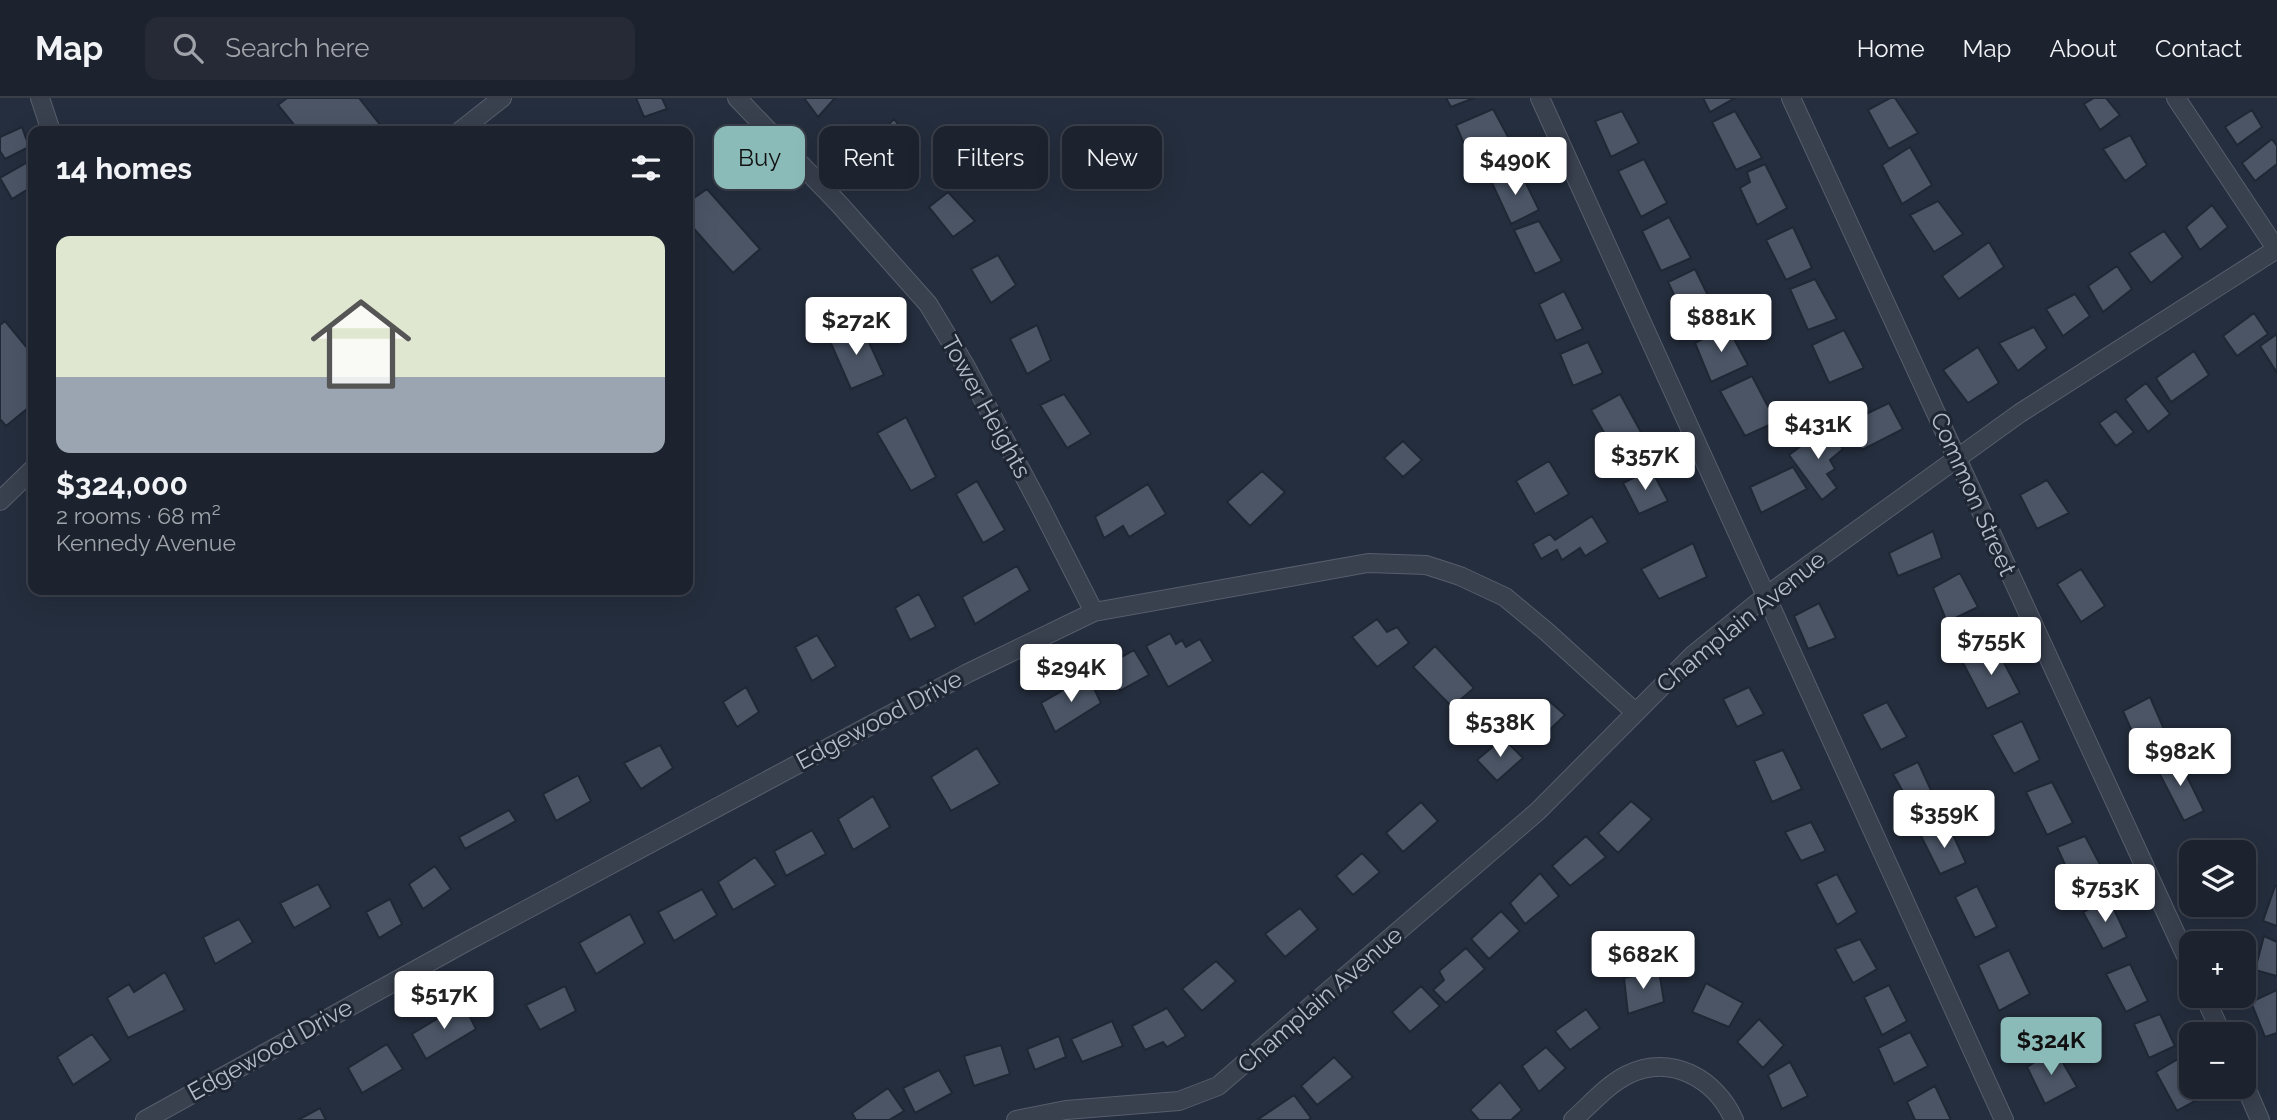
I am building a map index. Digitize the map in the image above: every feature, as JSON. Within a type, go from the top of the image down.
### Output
[{"type":"street","points":[[40,98],[49,126]]},
{"type":"street","points":[[466,126],[502,98]]},
{"type":"street","name":"Tower Heights","points":[[737,98],[840,205],[928,304],[984,402],[1094,612]]},
{"type":"street","points":[[1540,98],[2004,1120]]},
{"type":"street","name":"Common Street","points":[[1791,98],[2179,941]]},
{"type":"street","points":[[2176,98],[2277,250]]},
{"type":"street","name":"Champlain Avenue","points":[[1016,1120],[1066,1110],[1179,1101],[1218,1086],[1538,811],[1693,654],[1766,596],[2020,413],[2277,250]]},
{"type":"street","points":[[0,501],[28,474]]},
{"type":"street","name":"Edgewood Drive","points":[[145,1120],[466,942],[955,679],[1094,612],[1368,563],[1426,565],[1460,576],[1505,597],[1635,712]]},
{"type":"street","points":[[1573,1120],[1627,1075],[1647,1068],[1662,1067],[1684,1071],[1707,1083],[1721,1096],[1734,1120]]},
{"type":"street","points":[[2251,1099],[2260,1120]]},
{"type":"building","points":[[287,98],[359,98],[381,126],[295,126],[278,105]]},
{"type":"building","points":[[636,98],[662,98],[667,109],[644,117]]},
{"type":"building","points":[[804,98],[835,98],[818,117]]},
{"type":"building","points":[[1446,98],[1474,98],[1451,107]]},
{"type":"building","points":[[1703,98],[1735,98],[1710,112]]},
{"type":"building","points":[[1895,98],[1918,133],[1889,149],[1868,110]]},
{"type":"building","points":[[2094,98],[2106,98],[2120,115],[2100,130],[2084,104]]},
{"type":"building","points":[[1493,109],[1513,146],[1473,165],[1456,125]]},
{"type":"building","points":[[2252,110],[2262,127],[2237,145],[2225,127]]},
{"type":"building","points":[[1622,111],[1639,143],[1611,157],[1595,121]]},
{"type":"building","points":[[1735,111],[1762,158],[1736,170],[1712,122]]},
{"type":"building","points":[[894,119],[899,126],[887,126]]},
{"type":"building","points":[[22,127],[28,148],[5,159],[0,151],[0,137]]},
{"type":"building","points":[[2130,135],[2147,165],[2125,181],[2103,149]]},
{"type":"building","points":[[2272,139],[2277,146],[2277,164],[2255,181],[2242,163]]},
{"type":"building","points":[[1910,147],[1932,185],[1902,204],[1882,165]]},
{"type":"building","points":[[1644,159],[1667,203],[1641,217],[1618,171]]},
{"type":"building","points":[[28,162],[28,189],[12,199],[0,178]]},
{"type":"building","points":[[1765,164],[1787,208],[1757,225],[1740,188],[1750,182],[1747,172]]},
{"type":"building","points":[[1520,171],[1539,210],[1511,224],[1492,183]]},
{"type":"building","points":[[707,189],[760,249],[733,273],[693,228],[693,199]]},
{"type":"building","points":[[948,192],[975,221],[953,237],[929,207]]},
{"type":"building","points":[[1938,201],[1963,234],[1934,252],[1910,215]]},
{"type":"building","points":[[2212,205],[2228,227],[2200,250],[2186,227]]},
{"type":"building","points":[[1669,217],[1691,258],[1661,271],[1642,231]]},
{"type":"building","points":[[1539,221],[1562,261],[1535,274],[1514,230]]},
{"type":"building","points":[[1793,227],[1812,268],[1786,280],[1766,240]]},
{"type":"building","points":[[2164,231],[2183,257],[2151,283],[2129,253]]},
{"type":"building","points":[[1989,242],[2004,267],[1959,299],[1942,276]]},
{"type":"building","points":[[998,255],[1016,285],[991,303],[971,269]]},
{"type":"building","points":[[2117,266],[2132,289],[2103,312],[2088,286]]},
{"type":"building","points":[[1695,269],[1716,312],[1688,324],[1668,282]]},
{"type":"building","points":[[1815,279],[1837,319],[1808,330],[1790,289]]},
{"type":"building","points":[[1564,291],[1583,329],[1556,341],[1539,304]]},
{"type":"building","points":[[2075,294],[2090,316],[2063,336],[2046,309]]},
{"type":"building","points":[[2254,313],[2268,334],[2237,356],[2223,336]]},
{"type":"building","points":[[5,321],[28,349],[28,408],[6,426],[0,419],[0,325]]},
{"type":"building","points":[[861,325],[884,375],[851,389],[829,339]]},
{"type":"building","points":[[1037,325],[1051,360],[1027,374],[1010,339]]},
{"type":"building","points":[[1727,326],[1748,365],[1711,382],[1695,343]]},
{"type":"building","points":[[2034,327],[2047,348],[2018,371],[1999,343]]},
{"type":"building","points":[[1844,330],[1864,368],[1829,383],[1812,345]]},
{"type":"building","points":[[2277,334],[2277,373],[2260,346]]},
{"type":"building","points":[[1588,342],[1603,373],[1573,386],[1560,354]]},
{"type":"building","points":[[1978,347],[1999,383],[1968,403],[1943,370]]},
{"type":"building","points":[[2194,351],[2209,375],[2171,402],[2156,378]]},
{"type":"building","points":[[1752,376],[1776,422],[1745,436],[1720,391]]},
{"type":"building","points":[[2146,383],[2170,414],[2148,432],[2125,399]]},
{"type":"building","points":[[1064,394],[1091,434],[1067,448],[1040,405]]},
{"type":"building","points":[[1620,394],[1642,434],[1613,448],[1591,410]]},
{"type":"building","points":[[1889,403],[1903,429],[1862,450],[1847,423]]},
{"type":"building","points":[[2116,411],[2134,432],[2116,446],[2099,423]]},
{"type":"building","points":[[906,417],[936,477],[911,491],[877,433]]},
{"type":"building","points":[[1826,427],[1843,449],[1830,460],[1835,469],[1827,474],[1837,488],[1822,500],[1789,455]]},
{"type":"building","points":[[1403,441],[1422,460],[1403,477],[1384,458]]},
{"type":"building","points":[[1549,461],[1569,494],[1535,514],[1516,481]]},
{"type":"building","points":[[1793,467],[1807,489],[1761,513],[1750,487]]},
{"type":"building","points":[[1651,469],[1668,501],[1639,514],[1623,483]]},
{"type":"building","points":[[1262,471],[1285,492],[1250,526],[1227,502]]},
{"type":"building","points":[[2047,480],[2069,513],[2037,529],[2020,495]]},
{"type":"building","points":[[977,481],[1005,530],[983,543],[956,494]]},
{"type":"building","points":[[1148,484],[1166,514],[1129,537],[1123,526],[1104,538],[1095,517]]},
{"type":"building","points":[[1592,516],[1608,542],[1585,556],[1580,548],[1562,560],[1557,550],[1541,559],[1533,544],[1550,534],[1555,540]]},
{"type":"building","points":[[1933,531],[1942,558],[1898,576],[1889,553]]},
{"type":"building","points":[[1693,543],[1707,577],[1659,599],[1641,569]]},
{"type":"building","points":[[1017,566],[1030,590],[975,624],[962,597]]},
{"type":"building","points":[[2081,569],[2105,606],[2081,622],[2057,584]]},
{"type":"building","points":[[1960,573],[1978,607],[1947,622],[1933,588]]},
{"type":"building","points":[[919,594],[936,627],[910,640],[895,608]]},
{"type":"building","points":[[1819,603],[1836,638],[1808,649],[1794,616]]},
{"type":"building","points":[[1377,619],[1387,632],[1397,627],[1409,643],[1377,667],[1352,637]]},
{"type":"building","points":[[1170,633],[1176,644],[1182,640],[1186,647],[1200,639],[1213,661],[1168,687],[1146,646]]},
{"type":"building","points":[[817,635],[836,666],[812,681],[795,647]]},
{"type":"building","points":[[1994,644],[2020,693],[1987,709],[1962,661]]},
{"type":"building","points":[[1435,646],[1474,688],[1452,707],[1413,667]]},
{"type":"building","points":[[1134,650],[1149,675],[1120,691],[1106,666]]},
{"type":"building","points":[[1088,676],[1101,703],[1055,732],[1041,703]]},
{"type":"building","points":[[746,687],[759,712],[737,727],[723,702]]},
{"type":"building","points":[[1749,687],[1764,714],[1737,727],[1723,699]]},
{"type":"building","points":[[2150,697],[2167,736],[2140,750],[2123,711]]},
{"type":"building","points":[[1547,699],[1565,715],[1536,743],[1521,721]]},
{"type":"building","points":[[1887,702],[1907,737],[1881,750],[1862,714]]},
{"type":"building","points":[[2022,721],[2040,760],[2014,774],[1992,735]]},
{"type":"building","points":[[1503,738],[1523,758],[1497,781],[1477,760]]},
{"type":"building","points":[[660,745],[673,768],[641,789],[624,763]]},
{"type":"building","points":[[977,748],[1000,784],[951,811],[931,777]]},
{"type":"building","points":[[1783,750],[1802,789],[1772,802],[1754,761]]},
{"type":"building","points":[[2177,756],[2204,811],[2184,821],[2155,765]]},
{"type":"building","points":[[1918,762],[1936,801],[1915,813],[1893,774]]},
{"type":"building","points":[[578,775],[591,801],[556,821],[543,794]]},
{"type":"building","points":[[2052,782],[2073,823],[2047,835],[2026,792]]},
{"type":"building","points":[[873,796],[890,827],[853,850],[838,819]]},
{"type":"building","points":[[1631,801],[1652,819],[1618,853],[1598,833]]},
{"type":"building","points":[[1421,802],[1438,821],[1403,852],[1386,833]]},
{"type":"building","points":[[509,810],[516,821],[465,849],[459,837]]},
{"type":"building","points":[[1811,822],[1826,851],[1801,861],[1785,832]]},
{"type":"building","points":[[1949,826],[1966,863],[1940,874],[1921,836]]},
{"type":"building","points":[[812,830],[826,854],[786,876],[774,851]]},
{"type":"building","points":[[1586,836],[1606,857],[1570,886],[1552,866]]},
{"type":"building","points":[[2085,836],[2105,874],[2076,889],[2057,847]]},
{"type":"building","points":[[1362,853],[1380,872],[1353,895],[1336,876]]},
{"type":"building","points":[[755,857],[776,885],[733,910],[718,882]]},
{"type":"building","points":[[435,866],[451,889],[423,909],[409,884]]},
{"type":"building","points":[[1540,873],[1559,896],[1525,924],[1510,903]]},
{"type":"building","points":[[1837,874],[1857,912],[1837,925],[1816,884]]},
{"type":"building","points":[[318,884],[331,907],[294,928],[280,903]]},
{"type":"building","points":[[1977,886],[1997,927],[1975,938],[1955,897]]},
{"type":"building","points":[[2277,886],[2277,926],[2263,921]]},
{"type":"building","points":[[702,889],[717,915],[674,941],[658,912]]},
{"type":"building","points":[[390,899],[402,924],[379,938],[366,912]]},
{"type":"building","points":[[2109,899],[2127,937],[2103,949],[2083,912]]},
{"type":"building","points":[[1300,908],[1318,929],[1285,957],[1265,934]]},
{"type":"building","points":[[1501,911],[1520,931],[1489,959],[1471,939]]},
{"type":"building","points":[[630,914],[645,943],[596,974],[579,943]]},
{"type":"building","points":[[239,919],[253,942],[215,964],[203,937]]},
{"type":"building","points":[[2264,936],[2277,942],[2277,976],[2256,970]]},
{"type":"building","points":[[1860,939],[1877,969],[1853,983],[1835,949]]},
{"type":"building","points":[[1466,948],[1485,969],[1446,1003],[1433,990],[1444,980],[1439,971]]},
{"type":"building","points":[[2009,950],[2030,994],[1999,1011],[1978,965]]},
{"type":"building","points":[[1216,961],[1236,981],[1202,1011],[1182,989]]},
{"type":"building","points":[[2130,964],[2148,1001],[2126,1012],[2106,974]]},
{"type":"building","points":[[1659,970],[1664,1002],[1628,1014],[1624,978]]},
{"type":"building","points":[[165,972],[185,1010],[128,1038],[107,998],[129,984],[134,992]]},
{"type":"building","points":[[1706,983],[1743,1003],[1729,1027],[1692,1012]]},
{"type":"building","points":[[1889,985],[1907,1021],[1882,1035],[1864,997]]},
{"type":"building","points":[[565,986],[576,1011],[540,1030],[526,1005]]},
{"type":"building","points":[[1421,986],[1440,1006],[1410,1032],[1392,1012]]},
{"type":"building","points":[[2277,990],[2277,1033],[2265,1037],[2253,1008],[2256,1008],[2256,1000]]},
{"type":"building","points":[[463,1003],[476,1029],[426,1059],[412,1034]]},
{"type":"building","points":[[1167,1008],[1186,1036],[1167,1047],[1163,1042],[1145,1050],[1132,1026]]},
{"type":"building","points":[[1586,1009],[1600,1028],[1570,1050],[1555,1031]]},
{"type":"building","points":[[2160,1014],[2175,1046],[2149,1058],[2134,1024]]},
{"type":"building","points":[[1759,1019],[1784,1045],[1763,1068],[1737,1042]]},
{"type":"building","points":[[1112,1021],[1123,1046],[1082,1062],[1071,1039]]},
{"type":"building","points":[[1910,1032],[1928,1066],[1894,1084],[1878,1048]]},
{"type":"building","points":[[92,1034],[111,1060],[73,1085],[57,1057]]},
{"type":"building","points":[[1059,1036],[1066,1057],[1035,1070],[1027,1049]]},
{"type":"building","points":[[387,1044],[403,1069],[362,1093],[348,1068]]},
{"type":"building","points":[[1001,1045],[1010,1074],[974,1086],[964,1056]]},
{"type":"building","points":[[1546,1047],[1566,1068],[1539,1092],[1522,1066]]},
{"type":"building","points":[[2055,1049],[2077,1087],[2045,1104],[2027,1067]]},
{"type":"building","points":[[1334,1057],[1353,1077],[1317,1105],[1301,1086]]},
{"type":"building","points":[[2178,1059],[2179,1099],[2197,1100],[2177,1111],[2156,1072]]},
{"type":"building","points":[[1790,1062],[1808,1096],[1782,1109],[1768,1075]]},
{"type":"building","points":[[939,1070],[952,1093],[915,1113],[903,1088]]},
{"type":"building","points":[[1500,1082],[1522,1110],[1511,1120],[1479,1120],[1470,1110]]},
{"type":"building","points":[[1935,1086],[1951,1120],[1915,1120],[1907,1102]]},
{"type":"building","points":[[888,1088],[904,1111],[889,1120],[856,1120],[852,1113]]},
{"type":"building","points":[[1294,1095],[1311,1118],[1257,1120]]},
{"type":"building","points":[[320,1108],[326,1120],[298,1120]]}]
